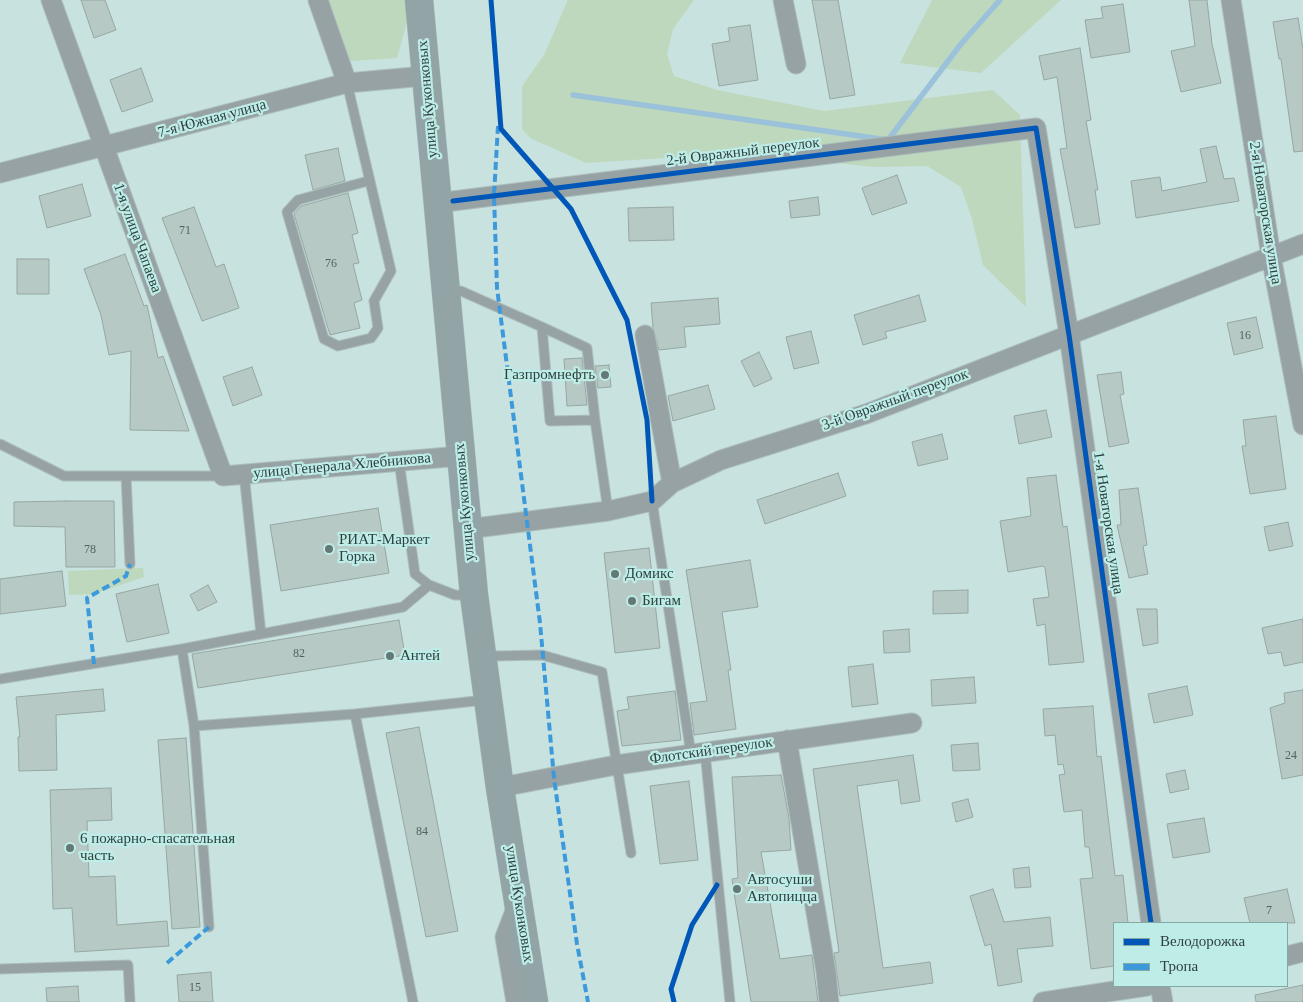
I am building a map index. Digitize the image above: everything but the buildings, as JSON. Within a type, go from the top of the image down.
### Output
[{"type":"main road","name":"улица Куконковых","points":[[419,0],[474,595],[487,700],[534,1002]]},
{"type":"main road","name":"улица Куконковых","points":[[435,0],[495,656],[512,785],[548,1002]]},
{"type":"street","name":"1-я улица Чапаева","points":[[51,0],[223,476]]},
{"type":"street","points":[[318,0],[347,83]]},
{"type":"street","points":[[783,0],[796,64]]},
{"type":"street","name":"2-я Новаторская улица","points":[[1231,0],[1271,256],[1303,425]]},
{"type":"street","name":"7-я Южная улица","points":[[0,173],[347,83],[425,76]]},
{"type":"street","name":"2-й Овражный переулок","points":[[453,201],[1036,128]]},
{"type":"street","name":"1-я Новаторская улица","points":[[1036,128],[1069,335],[1151,922]]},
{"type":"street","name":"3-й Овражный переулок","points":[[483,527],[608,511],[652,501],[672,483],[721,460],[866,414],[1303,244]]},
{"type":"street","points":[[645,334],[672,483]]},
{"type":"street","name":"улица Генерала Хлебникова","points":[[223,476],[461,456]]},
{"type":"street","name":"Флотский переулок","points":[[512,785],[616,764],[912,723]]},
{"type":"street","points":[[787,740],[826,972],[829,1002]]},
{"type":"street","points":[[516,1002],[505,937],[518,903]]},
{"type":"street","points":[[1288,956],[1303,952]]},
{"type":"street","points":[[1043,1002],[1140,987]]},
{"type":"street","points":[[1160,987],[1163,1002]]},
{"type":"lane","points":[[347,83],[368,181],[391,271],[374,301],[378,328],[371,338],[338,346],[324,339],[287,212],[298,200],[368,181]]},
{"type":"lane","points":[[461,291],[587,348],[608,511]]},
{"type":"lane","points":[[542,327],[550,421],[595,420]]},
{"type":"lane","points":[[0,444],[64,476],[223,476]]},
{"type":"lane","points":[[399,461],[415,574],[429,585],[455,595],[474,595]]},
{"type":"lane","points":[[244,474],[261,634]]},
{"type":"lane","points":[[126,476],[130,564]]},
{"type":"lane","points":[[652,501],[698,753],[730,1002]]},
{"type":"lane","points":[[0,679],[182,649],[403,607],[429,585]]},
{"type":"lane","points":[[182,649],[194,726],[209,927]]},
{"type":"lane","points":[[495,656],[542,654],[602,672],[631,852]]},
{"type":"lane","points":[[194,726],[355,714],[487,700]]},
{"type":"lane","points":[[355,714],[413,1002]]},
{"type":"lane","points":[[0,969],[128,965],[130,1002]]},
{"type":"green space","points":[[328,0],[405,0],[408,18],[397,58],[350,61]]},
{"type":"green space","points":[[568,0],[694,0],[673,29],[667,54],[674,76],[717,90],[824,111],[993,90],[1020,115],[1026,307],[983,265],[972,219],[961,187],[927,166],[874,167],[743,153],[586,163],[530,138],[522,129],[522,86],[544,55]]},
{"type":"green space","points":[[932,0],[1061,0],[981,73],[900,63]]},
{"type":"green space","points":[[143,568],[144,577],[94,594],[69,595],[68,571]]},
{"type":"waterway","points":[[573,95],[888,140],[961,44],[1000,0]]},
{"type":"marked path","points":[[498,126],[494,195],[497,288],[540,623],[554,778],[577,944],[588,1002]]},
{"type":"marked path","points":[[94,664],[87,598],[126,576],[130,564]]},
{"type":"marked path","points":[[167,963],[209,927]]},
{"type":"cycle path","points":[[491,0],[501,129],[571,209],[627,320],[647,420],[652,501]]},
{"type":"cycle path","points":[[453,201],[1036,128],[1069,335],[1151,922]]},
{"type":"cycle path","points":[[674,1002],[671,989],[692,925],[717,885]]},
{"type":"place","name":"Газпромнефть","points":[[605,375]]},
{"type":"place","name":"РИАТ-Маркет Горка","points":[[329,549]]},
{"type":"place","name":"Домикс","points":[[615,574]]},
{"type":"place","name":"Бигам","points":[[632,601]]},
{"type":"place","name":"Антей","points":[[390,656]]},
{"type":"place","name":"6 пожарно-спасательная часть","points":[[70,848]]},
{"type":"place","name":"Автосуши Автопицца","points":[[737,889]]}]
